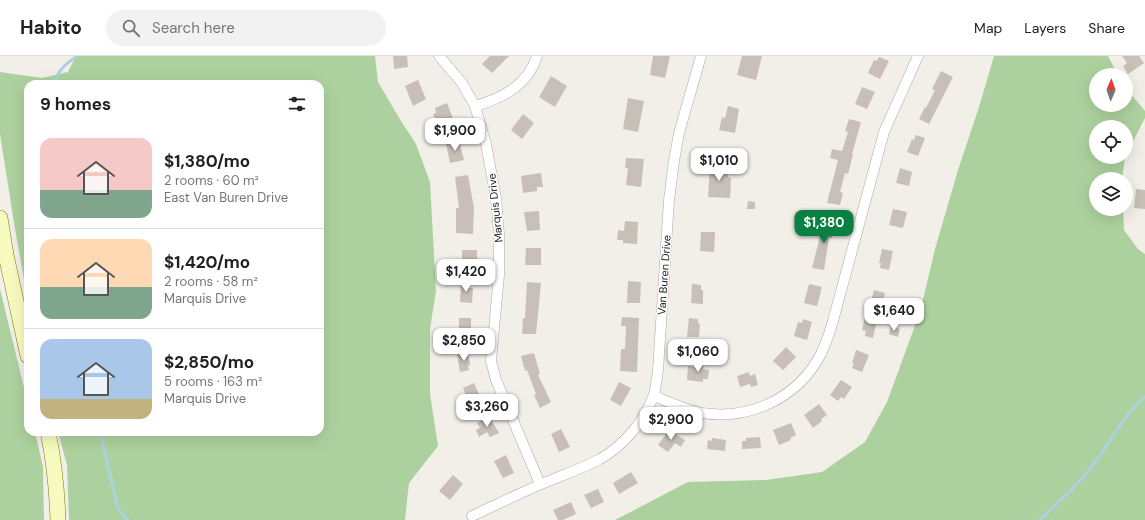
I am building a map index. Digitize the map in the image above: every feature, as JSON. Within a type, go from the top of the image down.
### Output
[{"type":"street","name":"Marquis Drive","points":[[439,56],[462,83],[475,106],[486,144],[493,181],[499,228],[499,260],[491,349],[492,370],[540,484]]},
{"type":"street","points":[[475,106],[501,97],[518,86],[531,70],[537,56]]},
{"type":"street","name":"Van Buren Drive","points":[[472,516],[540,484],[600,459],[616,448],[632,432],[654,396],[660,353],[669,200],[674,161],[679,133],[701,56]]},
{"type":"street","points":[[654,396],[700,413],[720,415],[738,413],[761,408],[779,399],[795,387],[810,370],[823,350],[832,327],[884,132],[918,56]]},
{"type":"street","points":[[0,218],[6,255],[24,338]]},
{"type":"street","points":[[49,436],[53,457],[58,520]]},
{"type":"green space","points":[[76,56],[375,56],[378,82],[416,144],[430,182],[436,291],[430,329],[430,394],[438,446],[409,483],[405,520],[69,520],[67,465],[59,436],[324,436],[324,80],[24,80],[24,279],[0,134],[0,72],[42,78],[68,72]]},
{"type":"green space","points":[[994,56],[1108,56],[1114,68],[1089,68],[1089,112],[1133,112],[1133,96],[1145,111],[1145,118],[1133,141],[1133,120],[1089,120],[1089,164],[1124,164],[1123,172],[1089,172],[1089,216],[1123,216],[1124,230],[1138,249],[1145,254],[1145,520],[615,520],[688,482],[766,480],[822,472],[865,442],[887,402],[920,312],[935,249],[958,170]]},
{"type":"green space","points":[[0,289],[24,388],[24,436],[36,436],[43,467],[44,520],[0,520]]},
{"type":"building","points":[[393,56],[407,56],[408,67],[394,69]]},
{"type":"building","points":[[490,56],[509,56],[492,73],[482,64]]},
{"type":"building","points":[[653,56],[670,56],[665,78],[650,75]]},
{"type":"building","points":[[742,56],[762,56],[756,80],[737,75]]},
{"type":"building","points":[[1122,56],[1139,56],[1144,63],[1133,71],[1133,68],[1124,68],[1123,66],[1127,63]]},
{"type":"building","points":[[879,57],[889,61],[880,79],[868,73],[874,60],[877,61]]},
{"type":"building","points":[[941,71],[953,77],[929,124],[919,119],[935,90],[932,89]]},
{"type":"building","points":[[551,76],[567,86],[555,107],[539,97]]},
{"type":"building","points":[[418,80],[426,99],[413,106],[405,86]]},
{"type":"building","points":[[862,87],[875,92],[867,109],[855,104]]},
{"type":"building","points":[[628,98],[644,101],[638,132],[623,129]]},
{"type":"building","points":[[447,103],[454,121],[439,127],[433,114],[436,113],[435,108]]},
{"type":"building","points":[[728,106],[739,109],[735,133],[719,130],[722,117],[725,118]]},
{"type":"building","points":[[523,114],[534,123],[522,139],[511,130]]},
{"type":"building","points":[[849,119],[861,122],[848,174],[845,173],[840,192],[843,193],[840,205],[827,203],[838,160],[830,158],[832,149],[842,151],[848,132],[845,131]]},
{"type":"building","points":[[916,135],[925,138],[918,156],[907,152],[912,139],[914,140]]},
{"type":"building","points":[[459,141],[464,160],[450,163],[446,144]]},
{"type":"building","points":[[626,158],[644,159],[641,187],[626,185],[628,168],[625,168]]},
{"type":"building","points":[[710,164],[729,166],[728,177],[731,178],[730,198],[708,197]]},
{"type":"building","points":[[900,168],[912,172],[909,186],[896,183]]},
{"type":"building","points":[[541,173],[543,187],[537,187],[537,191],[523,193],[521,176]]},
{"type":"building","points":[[468,175],[474,208],[473,234],[456,233],[456,208],[459,208],[455,177]]},
{"type":"building","points":[[1136,189],[1145,190],[1145,209],[1134,208]]},
{"type":"building","points":[[748,201],[755,202],[755,209],[747,209]]},
{"type":"building","points":[[893,209],[907,212],[903,228],[889,225]]},
{"type":"building","points":[[539,211],[540,230],[527,231],[524,212]]},
{"type":"building","points":[[827,218],[835,220],[833,225],[835,226],[832,238],[829,238],[824,270],[812,268],[824,221],[826,221]]},
{"type":"building","points":[[625,221],[638,222],[637,244],[623,243],[623,240],[617,240],[618,230],[624,231]]},
{"type":"building","points":[[701,232],[715,232],[714,252],[700,251]]},
{"type":"building","points":[[526,248],[541,248],[541,265],[525,265]]},
{"type":"building","points":[[882,249],[893,251],[889,270],[880,268],[881,263],[879,263]]},
{"type":"building","points":[[462,250],[477,250],[477,268],[462,268]]},
{"type":"building","points":[[628,281],[641,282],[640,303],[627,303]]},
{"type":"building","points":[[527,282],[541,283],[536,334],[522,334],[523,318],[525,318]]},
{"type":"building","points":[[461,283],[470,283],[470,288],[473,288],[472,303],[460,302]]},
{"type":"building","points":[[692,284],[701,285],[701,290],[703,290],[703,304],[691,303]]},
{"type":"building","points":[[809,284],[822,287],[817,306],[804,303]]},
{"type":"building","points":[[874,290],[885,293],[882,307],[880,306],[873,338],[865,336],[866,331],[862,330]]},
{"type":"building","points":[[622,317],[639,318],[637,372],[620,371],[621,349],[625,349],[626,326],[621,326]]},
{"type":"building","points":[[459,318],[471,318],[471,333],[467,333],[467,336],[459,336]]},
{"type":"building","points":[[689,318],[698,319],[698,323],[700,324],[699,337],[687,337]]},
{"type":"building","points":[[803,319],[812,322],[807,340],[794,336],[798,322],[802,323]]},
{"type":"building","points":[[891,326],[900,329],[898,337],[889,334]]},
{"type":"building","points":[[786,347],[796,357],[783,370],[773,361]]},
{"type":"building","points":[[856,350],[869,355],[862,372],[852,368]]},
{"type":"building","points":[[468,352],[470,365],[468,366],[469,370],[460,372],[457,354]]},
{"type":"building","points":[[534,353],[540,374],[538,375],[551,402],[540,408],[534,395],[536,394],[527,370],[525,371],[521,356]]},
{"type":"building","points":[[694,362],[704,362],[703,369],[709,370],[708,379],[703,379],[703,382],[687,380],[688,366],[694,367]]},
{"type":"building","points":[[749,372],[750,376],[755,374],[758,385],[751,387],[750,384],[740,387],[737,376]]},
{"type":"building","points":[[841,380],[852,387],[844,399],[841,397],[838,401],[830,395]]},
{"type":"building","points":[[619,382],[631,388],[621,406],[610,400]]},
{"type":"building","points":[[474,383],[483,403],[471,408],[463,388]]},
{"type":"building","points":[[819,404],[827,415],[813,428],[804,415]]},
{"type":"building","points":[[489,416],[499,433],[490,437],[487,432],[479,437],[476,430],[480,428],[477,423]]},
{"type":"building","points":[[791,423],[796,435],[790,438],[791,440],[779,445],[773,430]]},
{"type":"building","points":[[561,429],[570,447],[559,452],[551,434]]},
{"type":"building","points":[[669,430],[685,440],[681,447],[675,443],[668,452],[658,445]]},
{"type":"building","points":[[760,437],[761,448],[742,449],[742,441],[746,441],[746,438]]},
{"type":"building","points":[[712,438],[726,440],[725,451],[707,449],[708,440],[712,441]]},
{"type":"building","points":[[506,455],[514,473],[503,478],[494,461]]},
{"type":"building","points":[[631,472],[638,483],[619,494],[613,483]]},
{"type":"building","points":[[453,475],[463,484],[450,500],[439,491]]},
{"type":"building","points":[[598,489],[604,502],[591,508],[584,495]]},
{"type":"building","points":[[571,502],[576,514],[563,520],[558,520],[553,510]]},
{"type":"waterway","points":[[56,80],[60,71],[77,56]]},
{"type":"waterway","points":[[1039,520],[1087,473],[1123,421],[1145,397]]},
{"type":"waterway","points":[[101,436],[118,508],[128,520]]}]
